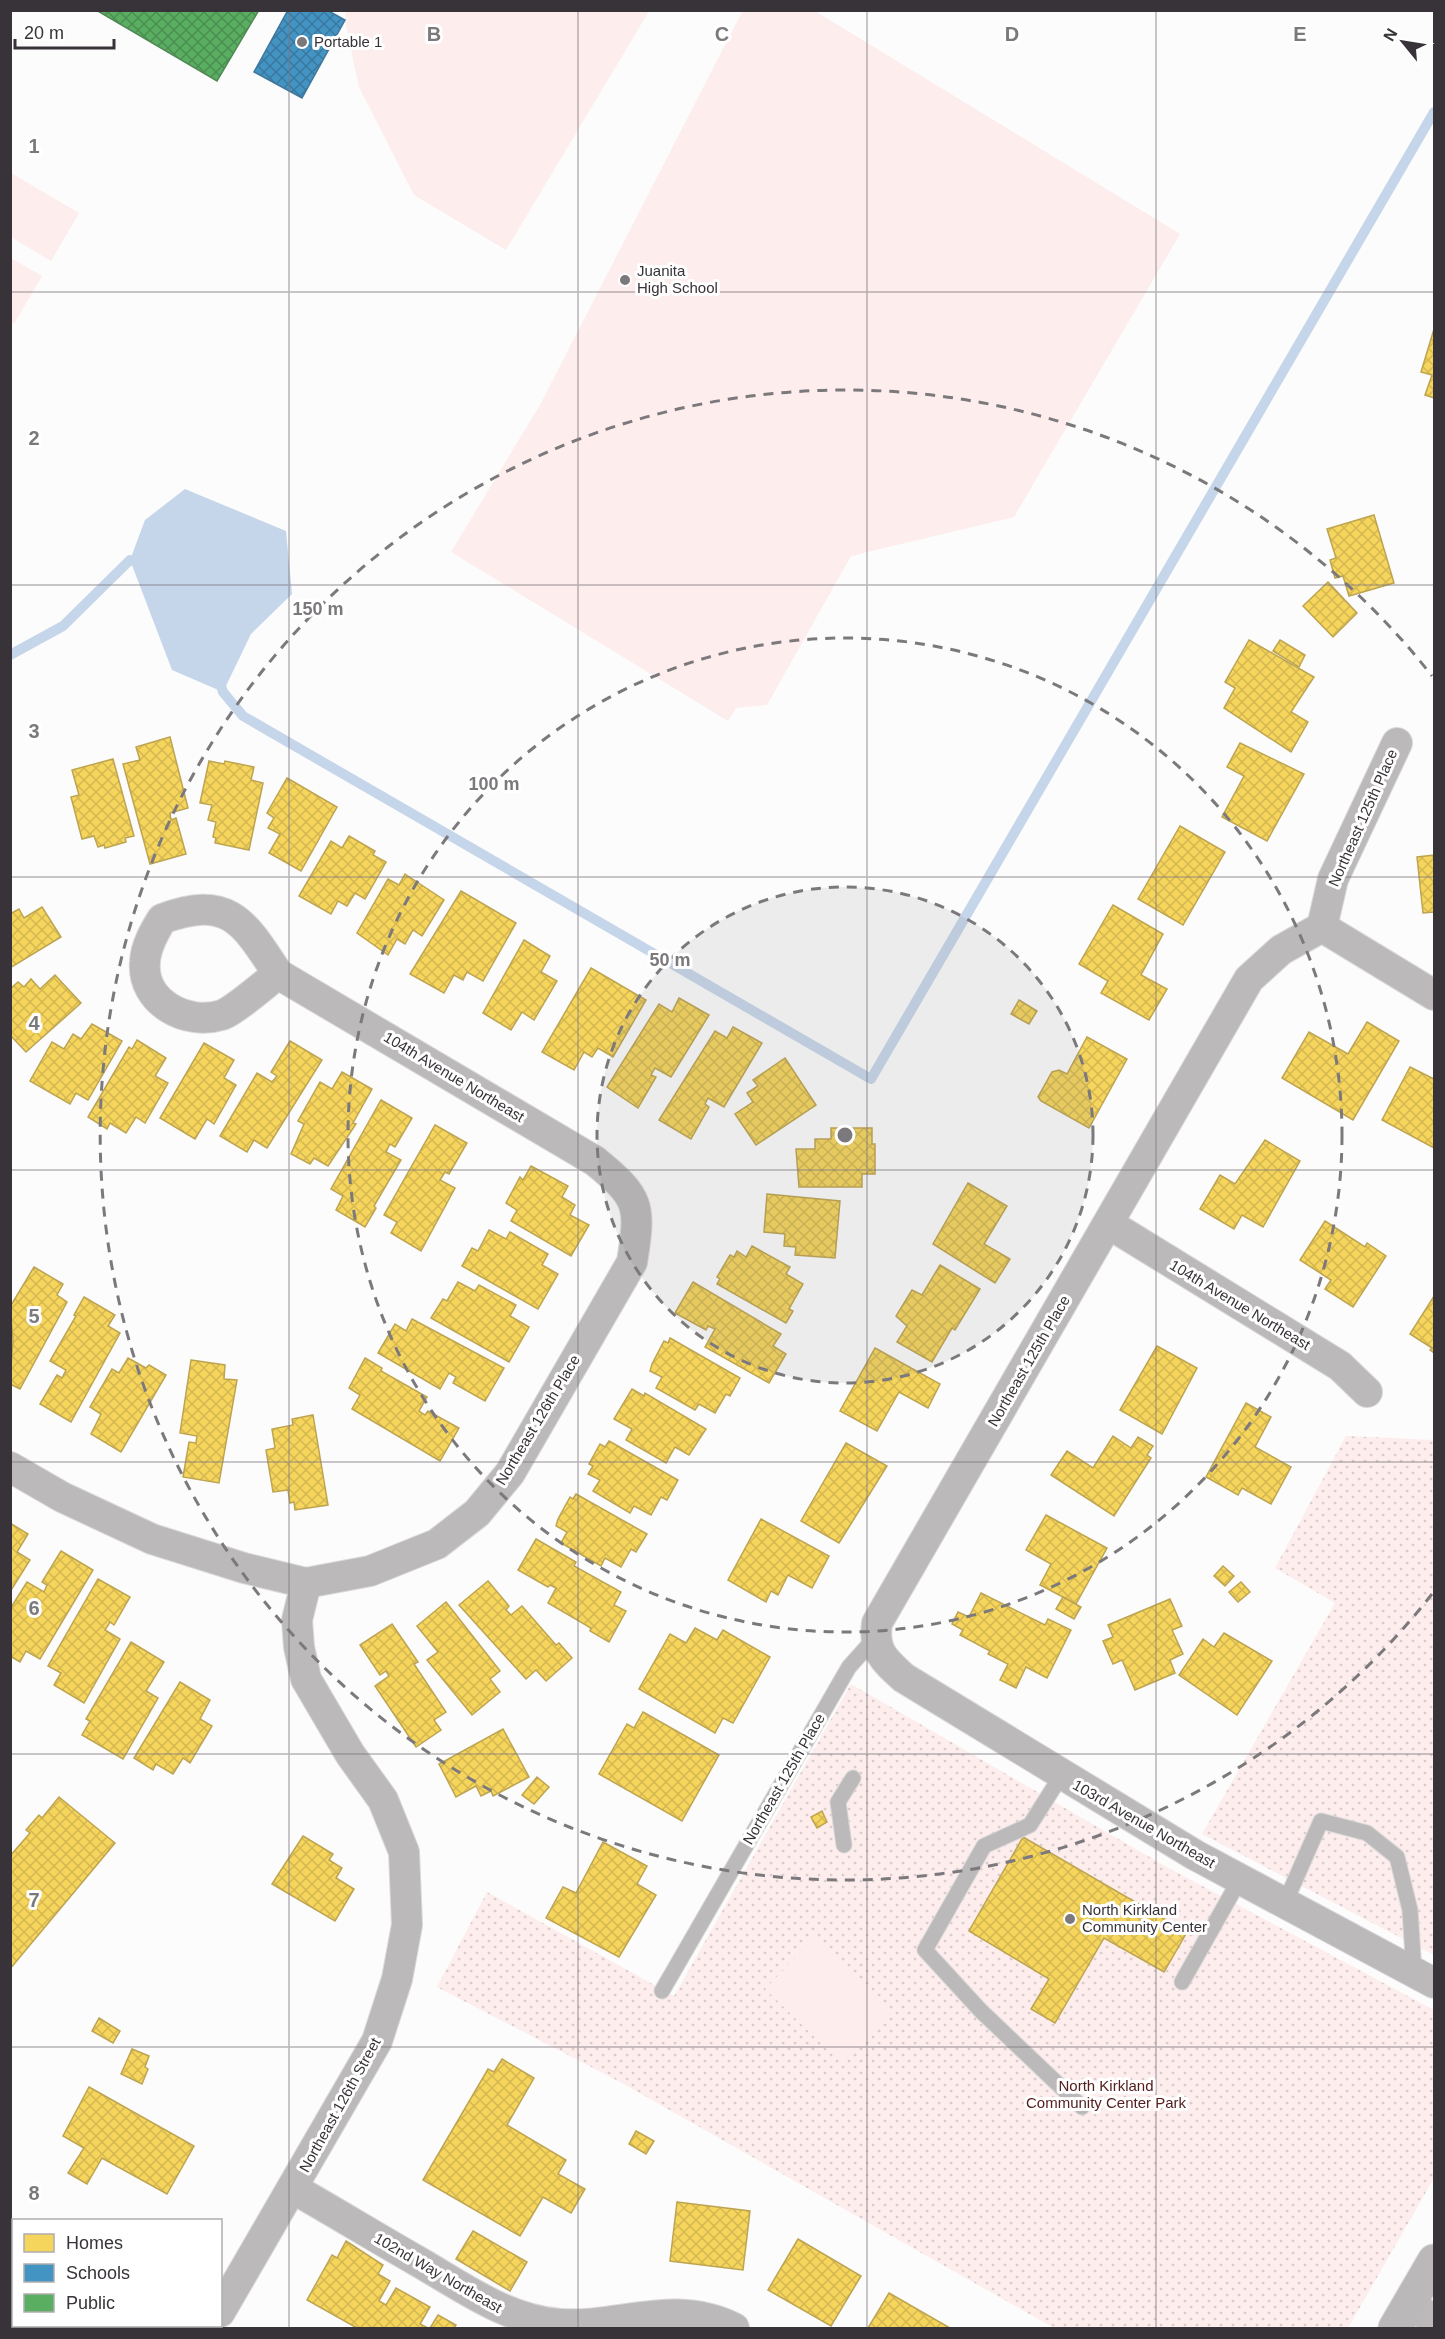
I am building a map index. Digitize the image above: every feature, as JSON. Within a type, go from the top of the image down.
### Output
[{"type":"main road","points":[[1413,2317],[1434,2261]]},
{"type":"street","name":"Northeast 125th Place","points":[[874,1638],[877,1623],[1249,979],[1281,950],[1322,927],[1333,879],[1397,743]]},
{"type":"street","points":[[1322,927],[1434,995]]},
{"type":"street","name":"104th Avenue Northeast","points":[[278,974],[595,1161],[625,1186]]},
{"type":"street","name":"Northeast 126th Place","points":[[306,1583],[370,1571],[437,1544],[477,1513],[510,1473],[632,1262],[637,1232],[636,1206],[625,1186]]},
{"type":"street","name":"104th Avenue Northeast","points":[[1109,1224],[1340,1366],[1367,1392]]},
{"type":"street","points":[[10,1467],[62,1497],[152,1539],[244,1568],[306,1583]]},
{"type":"street","name":"Northeast 126th Street","points":[[222,2309],[294,2189],[377,2041],[397,1979],[407,1925],[404,1852],[383,1800],[350,1754],[306,1680],[299,1647],[297,1620],[306,1583]]},
{"type":"street","name":"103rd Avenue Northeast","points":[[874,1638],[882,1659],[903,1678],[1061,1776],[1240,1879],[1424,1977]]},
{"type":"street","name":"102nd Way Northeast","points":[[294,2189],[503,2312],[560,2324],[600,2322],[648,2314],[691,2314],[734,2328]]},
{"type":"lane","name":"Northeast 125th Place","points":[[662,1991],[849,1667],[874,1638]]},
{"type":"lane","points":[[1061,1776],[1030,1825],[984,1846],[925,1950],[981,2011],[1082,2107]]},
{"type":"lane","points":[[844,1845],[838,1802],[853,1778]]},
{"type":"lane","points":[[1285,1903],[1321,1821],[1367,1833],[1397,1857],[1424,1977]]},
{"type":"lane","points":[[1182,1982],[1240,1879]]},
{"type":"green space","points":[[346,10],[649,11],[506,250],[414,195],[359,87],[345,21]]},
{"type":"green space","points":[[743,10],[815,11],[1180,234],[1014,517],[851,556],[767,705],[736,708],[728,721],[451,552],[540,405]]},
{"type":"green space","points":[[11,173],[79,213],[51,261],[11,237]]},
{"type":"green space","points":[[11,258],[42,276],[14,324],[11,322]]},
{"type":"green space","points":[[1346,1436],[1434,1440],[1434,1955],[1202,1834],[1335,1603],[1275,1568]]},
{"type":"green space","name":"North Kirkland Community Center Park","points":[[851,1684],[1165,1866],[1434,2010],[1434,2178],[1348,2328],[1054,2328],[620,2082],[437,1987],[487,1892],[674,1996]]},
{"type":"green space","points":[[816,1936],[893,2011],[842,2064],[765,1989]]},
{"type":"water","points":[[185,489],[286,531],[292,594],[251,634],[223,692],[172,670],[130,560],[145,520]]},
{"type":"building: Homes","points":[[1434,329],[1434,398],[1425,395],[1432,375],[1421,372]]},
{"type":"building: Homes","points":[[1374,515],[1394,583],[1349,596],[1343,576],[1335,578],[1330,560],[1336,558],[1327,529]]},
{"type":"building: Homes","points":[[1328,582],[1357,613],[1333,637],[1303,606]]},
{"type":"building: Homes","points":[[1249,640],[1314,677],[1291,712],[1308,722],[1291,752],[1224,708],[1235,688],[1225,682]]},
{"type":"building: Homes","points":[[1280,640],[1305,655],[1299,667],[1273,651]]},
{"type":"building: Homes","points":[[170,737],[188,808],[170,813],[171,820],[176,818],[186,854],[150,864],[123,764],[140,760],[136,747]]},
{"type":"building: Homes","points":[[1240,743],[1304,774],[1267,841],[1222,817],[1244,776],[1227,767]]},
{"type":"building: Homes","points":[[113,759],[134,836],[125,838],[126,842],[105,848],[104,845],[98,847],[94,836],[82,839],[71,797],[79,795],[72,770]]},
{"type":"building: Homes","points":[[209,761],[224,764],[225,761],[254,767],[251,780],[263,783],[249,850],[215,843],[216,838],[213,837],[216,822],[208,820],[212,805],[200,803]]},
{"type":"building: Homes","points":[[287,778],[337,807],[301,871],[269,853],[280,834],[268,828],[274,818],[267,813]]},
{"type":"building: Homes","points":[[1180,826],[1225,852],[1183,925],[1138,899]]},
{"type":"building: Homes","points":[[349,836],[375,851],[373,855],[386,862],[365,899],[355,893],[347,906],[338,901],[331,914],[299,896],[331,841],[342,848]]},
{"type":"building: Homes","points":[[1434,855],[1434,912],[1423,913],[1417,857]]},
{"type":"building: Homes","points":[[405,874],[444,900],[422,936],[413,930],[405,944],[397,939],[388,955],[357,933],[388,879],[399,885]]},
{"type":"building: Homes","points":[[461,891],[516,923],[483,981],[467,972],[463,980],[454,975],[444,993],[410,974]]},
{"type":"building: Homes","points":[[1113,905],[1163,934],[1141,975],[1167,989],[1149,1020],[1101,993],[1108,981],[1079,964]]},
{"type":"building: Homes","points":[[42,907],[61,937],[10,968],[10,914],[19,909],[24,918]]},
{"type":"building: Homes","points":[[524,940],[550,956],[541,972],[557,981],[534,1020],[522,1012],[511,1030],[483,1013]]},
{"type":"building: Homes","points":[[591,968],[646,1000],[613,1057],[598,1048],[592,1057],[584,1052],[574,1070],[542,1052]]},
{"type":"building: Homes","points":[[55,975],[81,1003],[26,1052],[10,1035],[10,989],[18,982],[24,987],[31,979],[40,989]]},
{"type":"building: Homes","points":[[679,998],[709,1015],[671,1077],[655,1068],[651,1075],[656,1077],[638,1108],[607,1087],[659,1004],[672,1012]]},
{"type":"building: Homes","points":[[1019,1000],[1037,1011],[1029,1024],[1011,1014]]},
{"type":"building: Homes","points":[[1367,1022],[1399,1041],[1353,1120],[1282,1078],[1309,1032],[1348,1054]]},
{"type":"building: Homes","points":[[92,1024],[122,1041],[88,1100],[76,1093],[70,1104],[30,1081],[52,1042],[64,1049],[73,1034],[81,1039]]},
{"type":"building: Homes","points":[[733,1027],[762,1043],[724,1107],[708,1098],[705,1104],[709,1107],[691,1139],[659,1120],[715,1031],[727,1038]]},
{"type":"building: Homes","points":[[1087,1037],[1127,1059],[1089,1128],[1041,1101],[1038,1097],[1052,1072],[1059,1070],[1067,1074]]},
{"type":"building: Homes","points":[[137,1040],[166,1058],[155,1076],[168,1083],[145,1123],[136,1117],[126,1133],[110,1123],[107,1129],[88,1117],[129,1047],[132,1049]]},
{"type":"building: Homes","points":[[290,1041],[322,1060],[267,1148],[254,1140],[247,1152],[220,1136],[257,1073],[272,1082],[277,1076],[271,1072]]},
{"type":"building: Homes","points":[[204,1043],[234,1060],[224,1078],[236,1085],[214,1124],[207,1119],[195,1139],[160,1118]]},
{"type":"building: Homes","points":[[785,1058],[816,1105],[756,1145],[735,1114],[753,1102],[747,1093],[758,1086],[753,1080]]},
{"type":"building: Homes","points":[[1410,1067],[1434,1079],[1434,1148],[1382,1120]]},
{"type":"building: Homes","points":[[342,1072],[372,1089],[353,1123],[356,1124],[328,1166],[314,1158],[310,1164],[291,1154],[304,1124],[298,1121],[320,1082],[332,1089]]},
{"type":"building: Homes","points":[[381,1100],[412,1118],[395,1147],[390,1144],[386,1152],[401,1160],[374,1206],[376,1208],[365,1227],[336,1210],[343,1196],[331,1189]]},
{"type":"building: Homes","points":[[435,1125],[467,1143],[449,1174],[445,1172],[440,1180],[455,1188],[421,1251],[391,1233],[397,1222],[384,1215]]},
{"type":"building: Homes","points":[[831,1128],[872,1128],[872,1144],[875,1144],[875,1174],[862,1174],[862,1187],[799,1187],[796,1149],[815,1149],[815,1139],[831,1139]]},
{"type":"building: Homes","points":[[1265,1140],[1300,1161],[1263,1227],[1242,1215],[1234,1229],[1200,1209],[1220,1175],[1235,1184]]},
{"type":"building: Homes","points":[[531,1166],[568,1186],[562,1197],[575,1205],[570,1215],[589,1225],[571,1256],[511,1221],[517,1210],[506,1203],[520,1177],[523,1180]]},
{"type":"building: Homes","points":[[968,1183],[1007,1206],[984,1244],[1010,1259],[995,1283],[933,1244]]},
{"type":"building: Homes","points":[[767,1194],[840,1201],[835,1258],[795,1255],[796,1247],[784,1246],[785,1234],[764,1232]]},
{"type":"building: Homes","points":[[1325,1221],[1365,1247],[1367,1243],[1386,1256],[1353,1307],[1325,1289],[1331,1280],[1300,1260]]},
{"type":"building: Homes","points":[[489,1230],[506,1239],[510,1232],[548,1254],[542,1265],[558,1274],[538,1309],[462,1266],[472,1248],[478,1251]]},
{"type":"building: Homes","points":[[752,1246],[790,1267],[786,1274],[803,1284],[789,1309],[793,1311],[786,1323],[717,1284],[720,1279],[717,1277],[730,1255],[734,1257],[737,1251],[746,1257]]},
{"type":"building: Homes","points":[[940,1265],[980,1289],[955,1330],[952,1328],[932,1362],[897,1342],[907,1326],[896,1316],[912,1290],[922,1295]]},
{"type":"building: Homes","points":[[34,1267],[63,1284],[57,1295],[67,1302],[20,1389],[10,1384],[13,1339],[10,1307]]},
{"type":"building: Homes","points":[[458,1282],[475,1291],[479,1285],[516,1305],[510,1316],[529,1327],[509,1362],[431,1318],[443,1299],[447,1301]]},
{"type":"building: Homes","points":[[693,1282],[781,1334],[773,1346],[786,1354],[769,1383],[705,1347],[715,1329],[708,1326],[706,1330],[675,1313]]},
{"type":"building: Homes","points":[[1434,1296],[1434,1353],[1430,1350],[1432,1348],[1410,1334]]},
{"type":"building: Homes","points":[[84,1297],[115,1315],[108,1326],[120,1333],[71,1422],[40,1404],[57,1375],[62,1378],[66,1370],[50,1361],[76,1316],[74,1315]]},
{"type":"building: Homes","points":[[412,1319],[504,1368],[485,1401],[453,1383],[456,1377],[449,1373],[440,1389],[378,1353],[395,1324],[406,1331]]},
{"type":"building: Homes","points":[[670,1338],[740,1378],[730,1396],[726,1394],[715,1413],[699,1404],[695,1410],[656,1388],[662,1377],[650,1371],[664,1341],[668,1343]]},
{"type":"building: Homes","points":[[1157,1346],[1197,1368],[1162,1434],[1120,1410]]},
{"type":"building: Homes","points":[[875,1348],[940,1384],[928,1408],[899,1392],[877,1431],[840,1411]]},
{"type":"building: Homes","points":[[128,1358],[146,1368],[149,1365],[166,1375],[121,1452],[91,1434],[101,1414],[90,1407],[112,1369],[119,1373]]},
{"type":"building: Homes","points":[[365,1358],[382,1368],[381,1371],[427,1397],[419,1411],[425,1415],[428,1411],[459,1428],[440,1461],[352,1409],[360,1395],[349,1388]]},
{"type":"building: Homes","points":[[191,1360],[225,1365],[224,1379],[237,1380],[219,1483],[183,1477],[189,1442],[196,1443],[197,1436],[180,1433]]},
{"type":"building: Homes","points":[[632,1389],[644,1396],[645,1393],[706,1429],[689,1455],[675,1447],[666,1463],[626,1440],[632,1429],[614,1419]]},
{"type":"building: Homes","points":[[1246,1403],[1271,1417],[1255,1447],[1291,1467],[1271,1504],[1242,1488],[1238,1495],[1206,1477]]},
{"type":"building: Homes","points":[[313,1415],[328,1505],[295,1510],[294,1502],[290,1503],[288,1490],[273,1492],[266,1450],[275,1448],[272,1429],[293,1425],[292,1419]]},
{"type":"building: Homes","points":[[1113,1436],[1131,1448],[1138,1437],[1153,1446],[1147,1455],[1151,1458],[1114,1516],[1051,1475],[1067,1451],[1093,1468]]},
{"type":"building: Homes","points":[[609,1441],[678,1480],[667,1500],[661,1497],[651,1515],[634,1506],[630,1513],[593,1491],[600,1480],[588,1474],[593,1466],[589,1464],[600,1444],[605,1447]]},
{"type":"building: Homes","points":[[846,1443],[887,1466],[839,1543],[801,1521]]},
{"type":"building: Homes","points":[[576,1494],[647,1534],[636,1552],[631,1549],[621,1567],[605,1558],[601,1566],[561,1543],[567,1532],[556,1526],[558,1519],[570,1497],[573,1499]]},
{"type":"building: Homes","points":[[1046,1515],[1107,1548],[1076,1604],[1040,1585],[1051,1564],[1026,1550]]},
{"type":"building: Homes","points":[[761,1519],[829,1556],[812,1588],[788,1575],[778,1595],[771,1591],[766,1602],[728,1580]]},
{"type":"building: Homes","points":[[10,1523],[28,1534],[17,1552],[30,1560],[10,1592]]},
{"type":"building: Homes","points":[[536,1539],[576,1562],[574,1566],[621,1592],[614,1605],[626,1611],[609,1642],[590,1631],[591,1628],[548,1603],[556,1588],[550,1585],[548,1587],[518,1570]]},
{"type":"building: Homes","points":[[61,1551],[93,1570],[40,1659],[26,1651],[20,1662],[10,1656],[10,1609],[27,1582],[44,1592],[47,1585],[42,1582]]},
{"type":"building: Homes","points":[[1223,1566],[1234,1576],[1225,1586],[1214,1576]]},
{"type":"building: Homes","points":[[98,1579],[130,1597],[114,1625],[110,1622],[105,1630],[120,1639],[84,1703],[54,1685],[61,1673],[48,1666]]},
{"type":"building: Homes","points":[[488,1581],[509,1606],[506,1610],[511,1615],[522,1606],[556,1645],[559,1643],[572,1658],[546,1681],[536,1670],[526,1679],[459,1605]]},
{"type":"building: Homes","points":[[1241,1582],[1250,1592],[1238,1602],[1229,1592]]},
{"type":"building: Homes","points":[[981,1593],[1045,1625],[1048,1619],[1071,1630],[1047,1678],[1026,1667],[1016,1688],[1000,1680],[1008,1664],[988,1654],[990,1651],[960,1635],[963,1630],[952,1624],[958,1612],[969,1617]]},
{"type":"building: Homes","points":[[1063,1597],[1081,1607],[1074,1619],[1056,1609]]},
{"type":"building: Homes","points":[[1170,1599],[1182,1626],[1172,1630],[1183,1654],[1170,1660],[1175,1673],[1135,1690],[1122,1660],[1113,1664],[1103,1641],[1113,1637],[1108,1625]]},
{"type":"building: Homes","points":[[446,1602],[500,1671],[490,1679],[500,1692],[472,1715],[427,1660],[438,1652],[417,1626]]},
{"type":"building: Homes","points":[[392,1624],[418,1662],[414,1664],[446,1712],[434,1720],[441,1730],[416,1747],[375,1686],[389,1676],[386,1671],[380,1675],[360,1645]]},
{"type":"building: Homes","points":[[695,1628],[717,1640],[723,1630],[770,1657],[733,1723],[723,1718],[715,1733],[639,1689],[670,1634],[686,1643]]},
{"type":"building: Homes","points":[[1224,1633],[1272,1661],[1237,1715],[1179,1675],[1203,1639],[1214,1647]]},
{"type":"building: Homes","points":[[131,1642],[164,1662],[146,1691],[158,1698],[123,1759],[82,1735],[90,1721],[86,1719]]},
{"type":"building: Homes","points":[[180,1682],[210,1700],[200,1719],[212,1726],[190,1763],[183,1758],[173,1774],[156,1764],[153,1770],[134,1758]]},
{"type":"building: Homes","points":[[643,1712],[719,1755],[682,1821],[599,1774],[627,1724],[634,1728]]},
{"type":"building: Homes","points":[[503,1729],[529,1777],[493,1796],[491,1791],[481,1796],[476,1786],[456,1797],[439,1764]]},
{"type":"building: Homes","points":[[537,1777],[549,1787],[534,1804],[522,1795]]},
{"type":"building: Homes","points":[[59,1797],[115,1843],[10,1969],[10,1856],[30,1833],[26,1830],[39,1815],[42,1818]]},
{"type":"building: Homes","points":[[822,1811],[827,1822],[817,1828],[811,1817]]},
{"type":"building: Homes","points":[[303,1836],[333,1854],[329,1860],[342,1868],[336,1878],[354,1889],[335,1921],[272,1884]]},
{"type":"building: Homes","name":"North Kirkland Community Center","points":[[1023,1837],[1187,1932],[1164,1972],[1104,1938],[1055,2023],[1031,2009],[1049,1979],[969,1931]]},
{"type":"building: Homes","points":[[603,1842],[647,1866],[637,1884],[656,1895],[619,1957],[546,1918],[563,1887],[576,1893]]},
{"type":"building: Homes","points":[[99,2018],[120,2031],[113,2043],[92,2031]]},
{"type":"building: Homes","points":[[132,2049],[149,2056],[145,2067],[148,2069],[142,2084],[121,2074]]},
{"type":"building: Homes","points":[[502,2059],[534,2078],[507,2125],[566,2160],[558,2174],[585,2189],[571,2213],[543,2197],[520,2236],[423,2180],[488,2069],[494,2072]]},
{"type":"building: Homes","points":[[89,2087],[194,2146],[167,2194],[102,2158],[87,2184],[68,2173],[84,2148],[63,2136]]},
{"type":"building: Homes","points":[[636,2131],[654,2141],[646,2154],[629,2144]]},
{"type":"building: Homes","points":[[677,2202],[750,2211],[743,2270],[670,2261]]},
{"type":"building: Homes","points":[[473,2231],[527,2262],[510,2291],[456,2259]]},
{"type":"building: Homes","points":[[798,2239],[861,2276],[831,2326],[768,2290]]},
{"type":"building: Homes","points":[[346,2241],[383,2265],[378,2274],[390,2281],[379,2301],[386,2305],[396,2288],[430,2307],[420,2324],[428,2328],[357,2328],[307,2300],[332,2255],[337,2258]]},
{"type":"building: Homes","points":[[889,2293],[950,2328],[868,2328]]},
{"type":"building: Homes","points":[[438,2315],[456,2325],[454,2328],[430,2328]]},
{"type":"building: Schools","name":"Portable 1","points":[[288,10],[327,10],[345,20],[302,98],[254,72]]},
{"type":"building: Public","points":[[96,10],[259,10],[217,81]]},
{"type":"waterway","points":[[219,679],[223,692],[243,716],[871,1079],[1434,112]]},
{"type":"waterway","points":[[10,655],[63,626],[130,560],[143,564]]},
{"type":"place","name":"Portable 1","points":[[302,42]]},
{"type":"place","name":"Juanita High School","points":[[625,280]]},
{"type":"place","name":"North Kirkland Community Center","points":[[1070,1919]]}]
